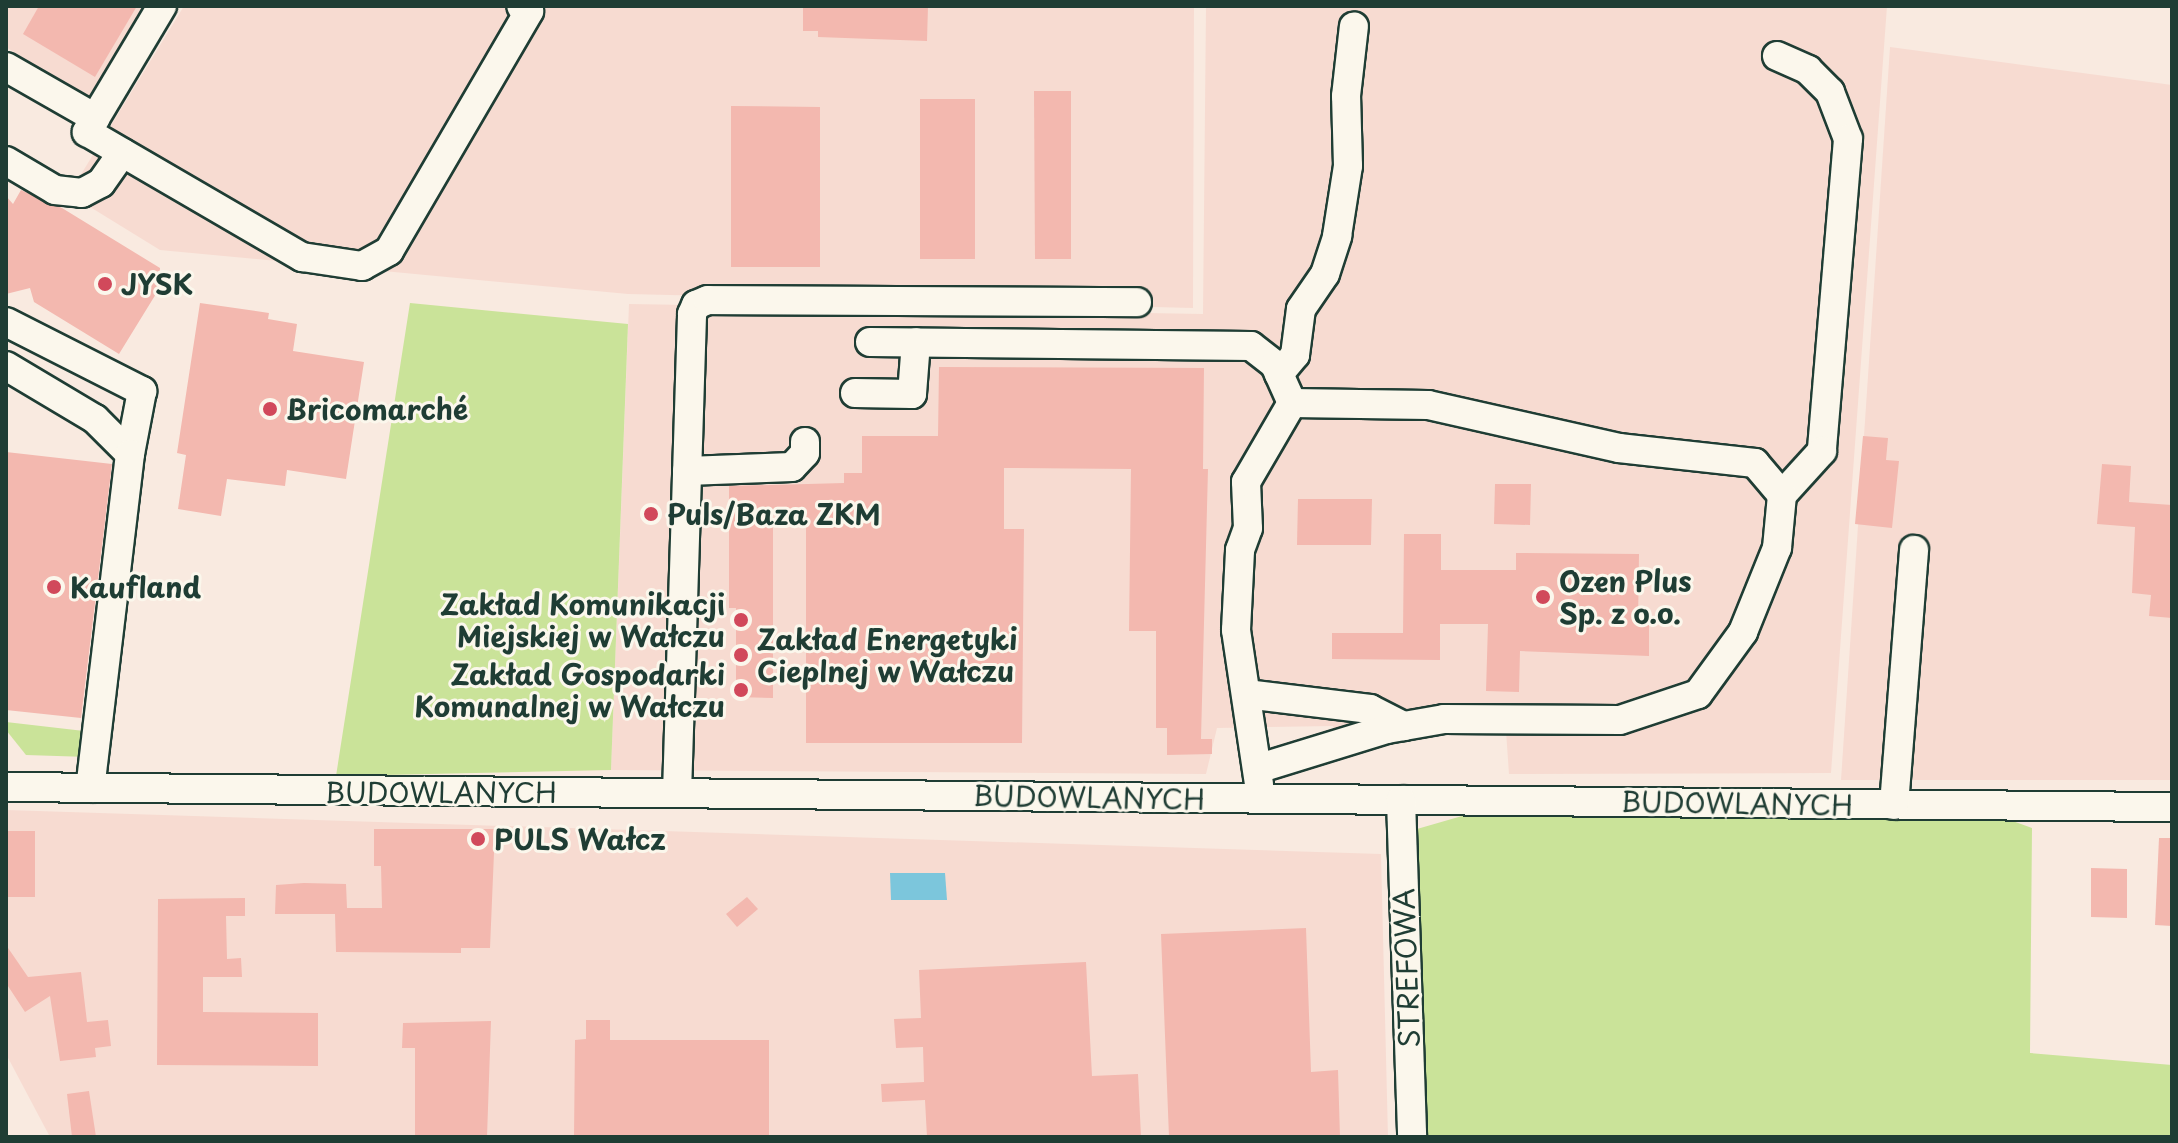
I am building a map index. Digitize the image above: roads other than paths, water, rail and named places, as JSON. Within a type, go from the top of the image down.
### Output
[{"type":"street","points":[[162,6],[87,132],[302,257],[362,266],[389,251],[529,11],[521,6]]},
{"type":"street","points":[[1279,374],[1295,355],[1301,309],[1325,274],[1337,236],[1348,166],[1346,96],[1354,26]]},
{"type":"street","points":[[1260,768],[1404,726],[1444,719],[1620,720],[1698,694],[1743,632],[1777,548],[1782,495],[1822,451],[1848,139],[1830,92],[1808,70],[1777,56]]},
{"type":"street","points":[[6,67],[95,118]]},
{"type":"street","points":[[6,161],[55,190],[82,193],[101,183],[122,153]]},
{"type":"street","points":[[677,793],[692,314],[708,300],[1137,302]]},
{"type":"street","points":[[6,322],[142,391],[130,454],[90,788]]},
{"type":"street","points":[[870,342],[1251,346],[1279,374],[1292,403]]},
{"type":"street","points":[[855,393],[912,394],[916,342]]},
{"type":"street","points":[[6,366],[95,419],[130,454]]},
{"type":"street","points":[[1292,403],[1428,405],[1619,448],[1755,463],[1782,495]]},
{"type":"street","points":[[1258,799],[1260,768],[1236,630],[1240,550],[1248,528],[1246,482],[1292,403]]},
{"type":"street","points":[[687,471],[792,467],[805,453],[805,442]]},
{"type":"street","points":[[1894,805],[1914,550]]},
{"type":"street","points":[[1246,694],[1370,709],[1404,726]]},
{"type":"street","name":"BUDOWLANYCH","points":[[6,787],[2172,807]]},
{"type":"street","name":"STREFOWA","points":[[1401,800],[1412,1137]]},
{"type":"water","points":[[890,873],[945,873],[947,900],[891,900]]},
{"type":"place","name":"JYSK","points":[[105,284]]},
{"type":"place","name":"Bricomarché","points":[[270,409]]},
{"type":"place","name":"Puls/Baza ZKM","points":[[651,514]]},
{"type":"place","name":"Kaufland","points":[[54,587]]},
{"type":"place","name":"Ozen Plus Sp. z o.o.","points":[[1543,597]]},
{"type":"place","name":"Zakład Komunikacji Miejskiej w Wałczu","points":[[741,620]]},
{"type":"place","name":"Zakład Energetyki Cieplnej w Wałczu","points":[[741,655]]},
{"type":"place","name":"Zakład Gospodarki Komunalnej w Wałczu","points":[[741,690]]},
{"type":"place","name":"PULS Wałcz","points":[[478,839]]}]
